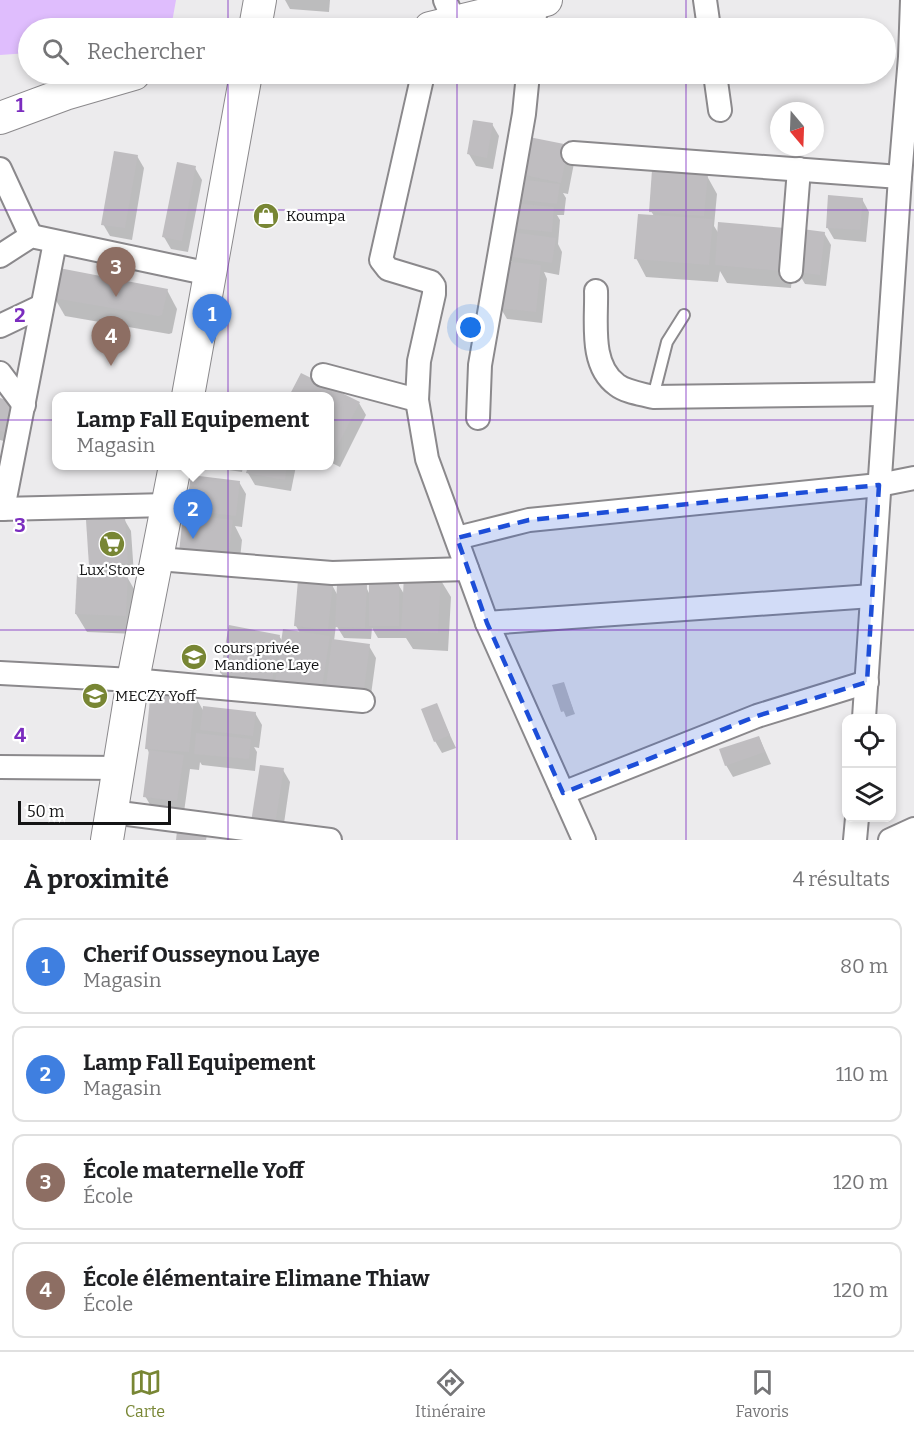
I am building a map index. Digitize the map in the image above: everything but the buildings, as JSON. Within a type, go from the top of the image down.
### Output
[{"type":"street","points":[[257,18],[260,0]]},
{"type":"street","points":[[705,0],[708,18]]},
{"type":"street","points":[[864,714],[910,57],[912,0]]},
{"type":"street","points":[[463,18],[538,8]]},
{"type":"street","points":[[0,118],[97,84]]},
{"type":"street","points":[[189,392],[244,84]]},
{"type":"street","points":[[421,84],[380,256],[381,263],[388,269],[431,282],[434,286],[419,361],[417,400],[427,459],[487,623],[584,840]]},
{"type":"street","points":[[478,418],[480,365],[524,114],[527,84]]},
{"type":"street","points":[[716,84],[720,110]]},
{"type":"street","points":[[573,153],[900,177]]},
{"type":"street","points":[[0,169],[31,236]]},
{"type":"street","points":[[791,271],[798,170]]},
{"type":"street","points":[[0,256],[31,236],[210,274]]},
{"type":"street","points":[[56,242],[2,509],[168,505]]},
{"type":"street","points":[[596,291],[597,352],[607,376],[619,387],[653,397],[885,393]]},
{"type":"street","points":[[0,326],[42,306]]},
{"type":"street","points":[[0,372],[24,405]]},
{"type":"street","points":[[322,375],[417,400]]},
{"type":"street","points":[[174,470],[133,680],[110,826],[330,840]]},
{"type":"street","points":[[457,538],[529,520],[879,485],[914,478]]},
{"type":"street","points":[[158,559],[332,573],[467,569]]},
{"type":"street","points":[[487,623],[872,596]]},
{"type":"street","points":[[0,673],[133,680],[363,701]]},
{"type":"street","points":[[563,793],[757,716],[867,682]]},
{"type":"street","points":[[0,767],[120,768]]},
{"type":"street","points":[[855,840],[857,822]]},
{"type":"street","points":[[890,840],[914,829]]},
{"type":"lane","points":[[653,397],[667,342],[684,315]]},
{"type":"highlighted area","points":[[879,485],[867,682],[757,716],[563,793],[487,623],[457,538],[529,520]]},
{"type":"shaded area","points":[[0,0],[176,0],[173,18],[18,18],[18,54],[0,55]]},
{"type":"place","name":"Koumpa","points":[[266,216]]},
{"type":"place","name":"École maternelle Yoff","points":[[116,297]]},
{"type":"place","name":"Cherif Ousseynou Laye","points":[[212,344]]},
{"type":"place","name":"École élémentaire Elimane Thiaw","points":[[111,366]]},
{"type":"place","name":"Lamp Fall Equipement","points":[[193,539]]},
{"type":"place","name":"Lux'Store","points":[[112,544]]},
{"type":"place","name":"cours privée Mandione Laye","points":[[194,657]]},
{"type":"place","name":"MECZY Yoff","points":[[95,696]]}]
